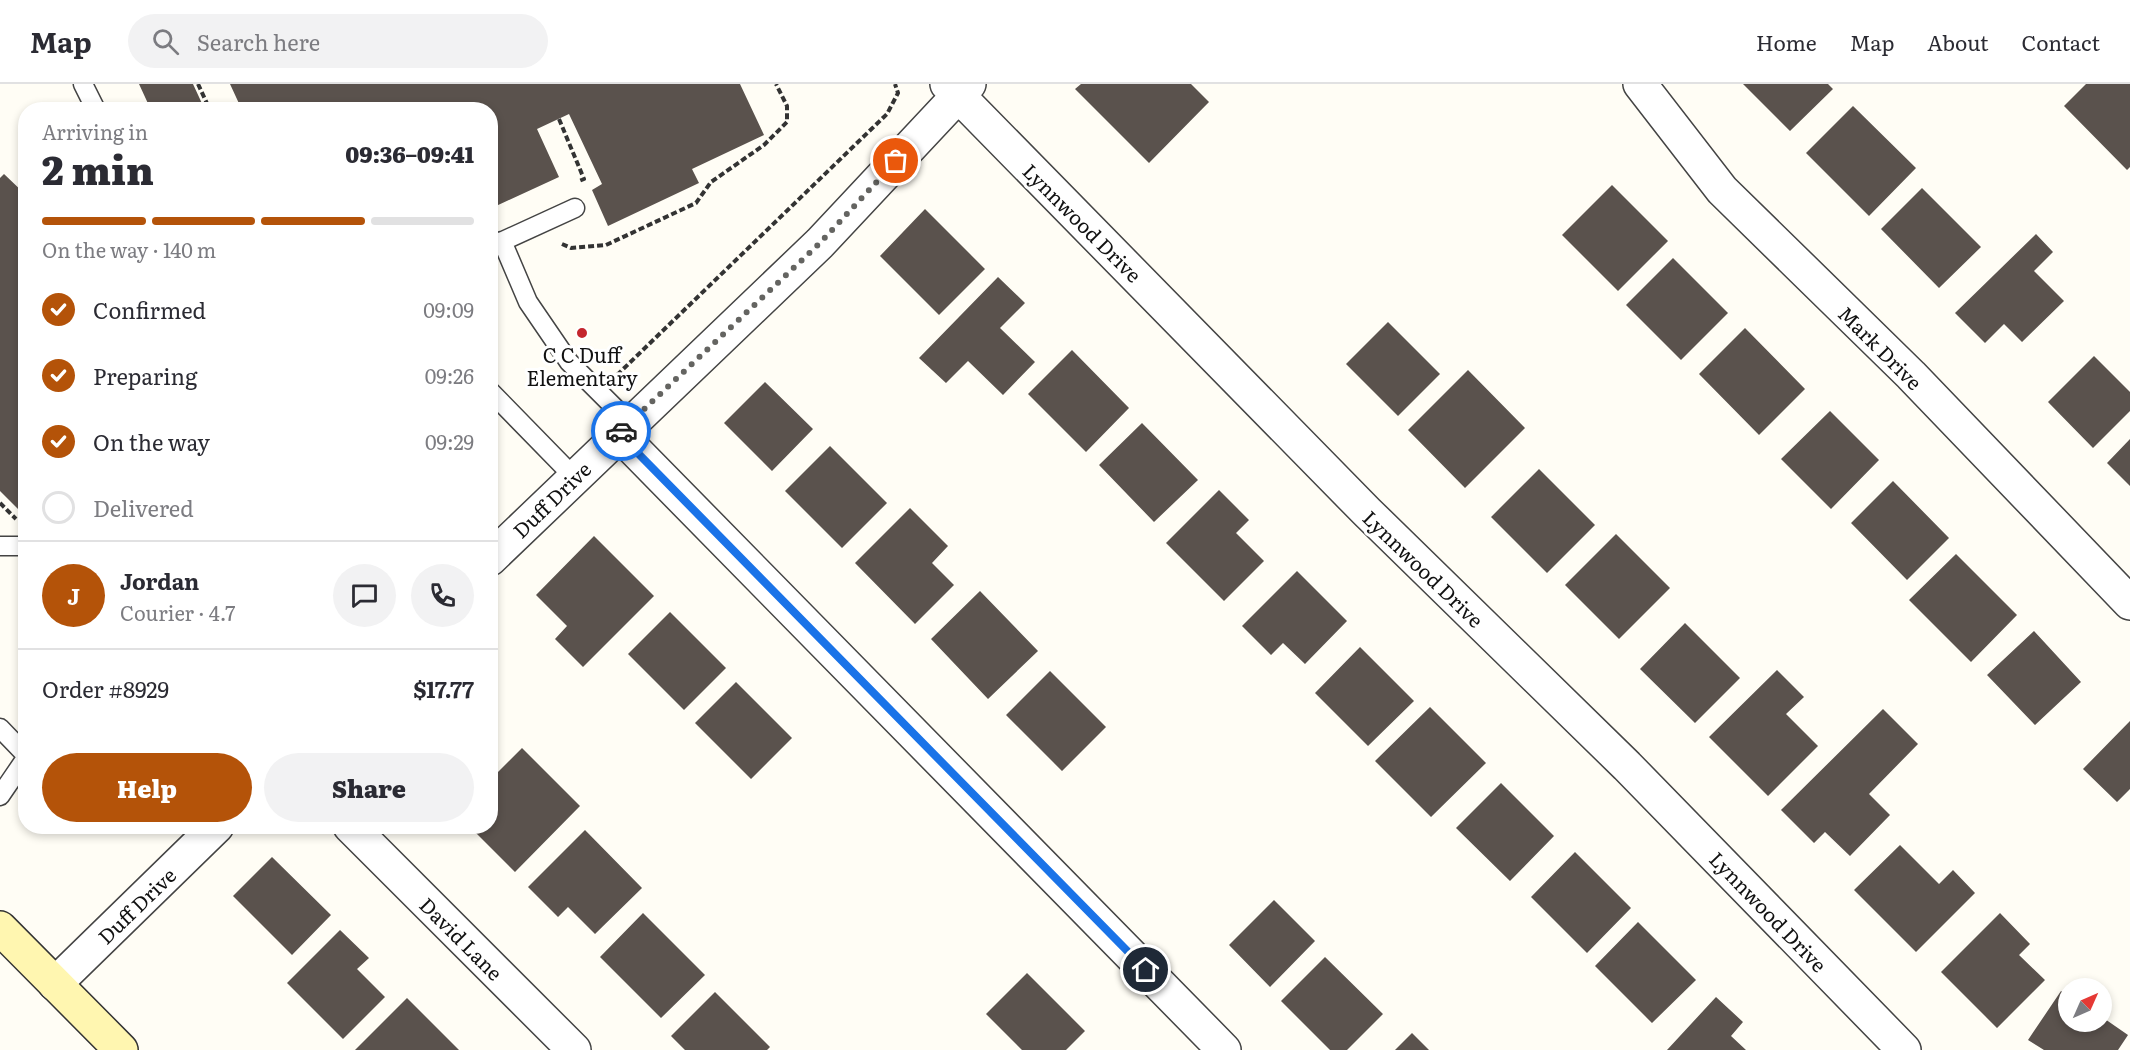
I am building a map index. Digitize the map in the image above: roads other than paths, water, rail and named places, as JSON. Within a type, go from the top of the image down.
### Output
[{"type":"main road","points":[[0,928],[121,1050]]},
{"type":"street","name":"Mark Drive","points":[[1640,84],[1722,190],[1911,375],[2130,603]]},
{"type":"street","name":"Duff Drive","points":[[498,544],[574,477],[820,243],[958,88]]},
{"type":"street","name":"Lynnwood Drive","points":[[958,88],[1367,512],[1627,766],[1904,1050]]},
{"type":"street","points":[[624,428],[1224,1050]]},
{"type":"street","name":"Duff Drive","points":[[55,984],[209,834]]},
{"type":"street","name":"David Lane","points":[[358,834],[574,1050]]},
{"type":"lane","points":[[83,84],[92,102]]},
{"type":"lane","points":[[498,243],[575,208]]},
{"type":"lane","points":[[498,248],[528,302],[569,362],[599,392],[624,428]]},
{"type":"lane","points":[[498,399],[574,477]]},
{"type":"lane","points":[[0,546],[18,546]]},
{"type":"lane","points":[[0,728],[18,748]]},
{"type":"lane","points":[[0,796],[18,769]]},
{"type":"place","name":"C C Duff Elementary","points":[[582,333]]}]
